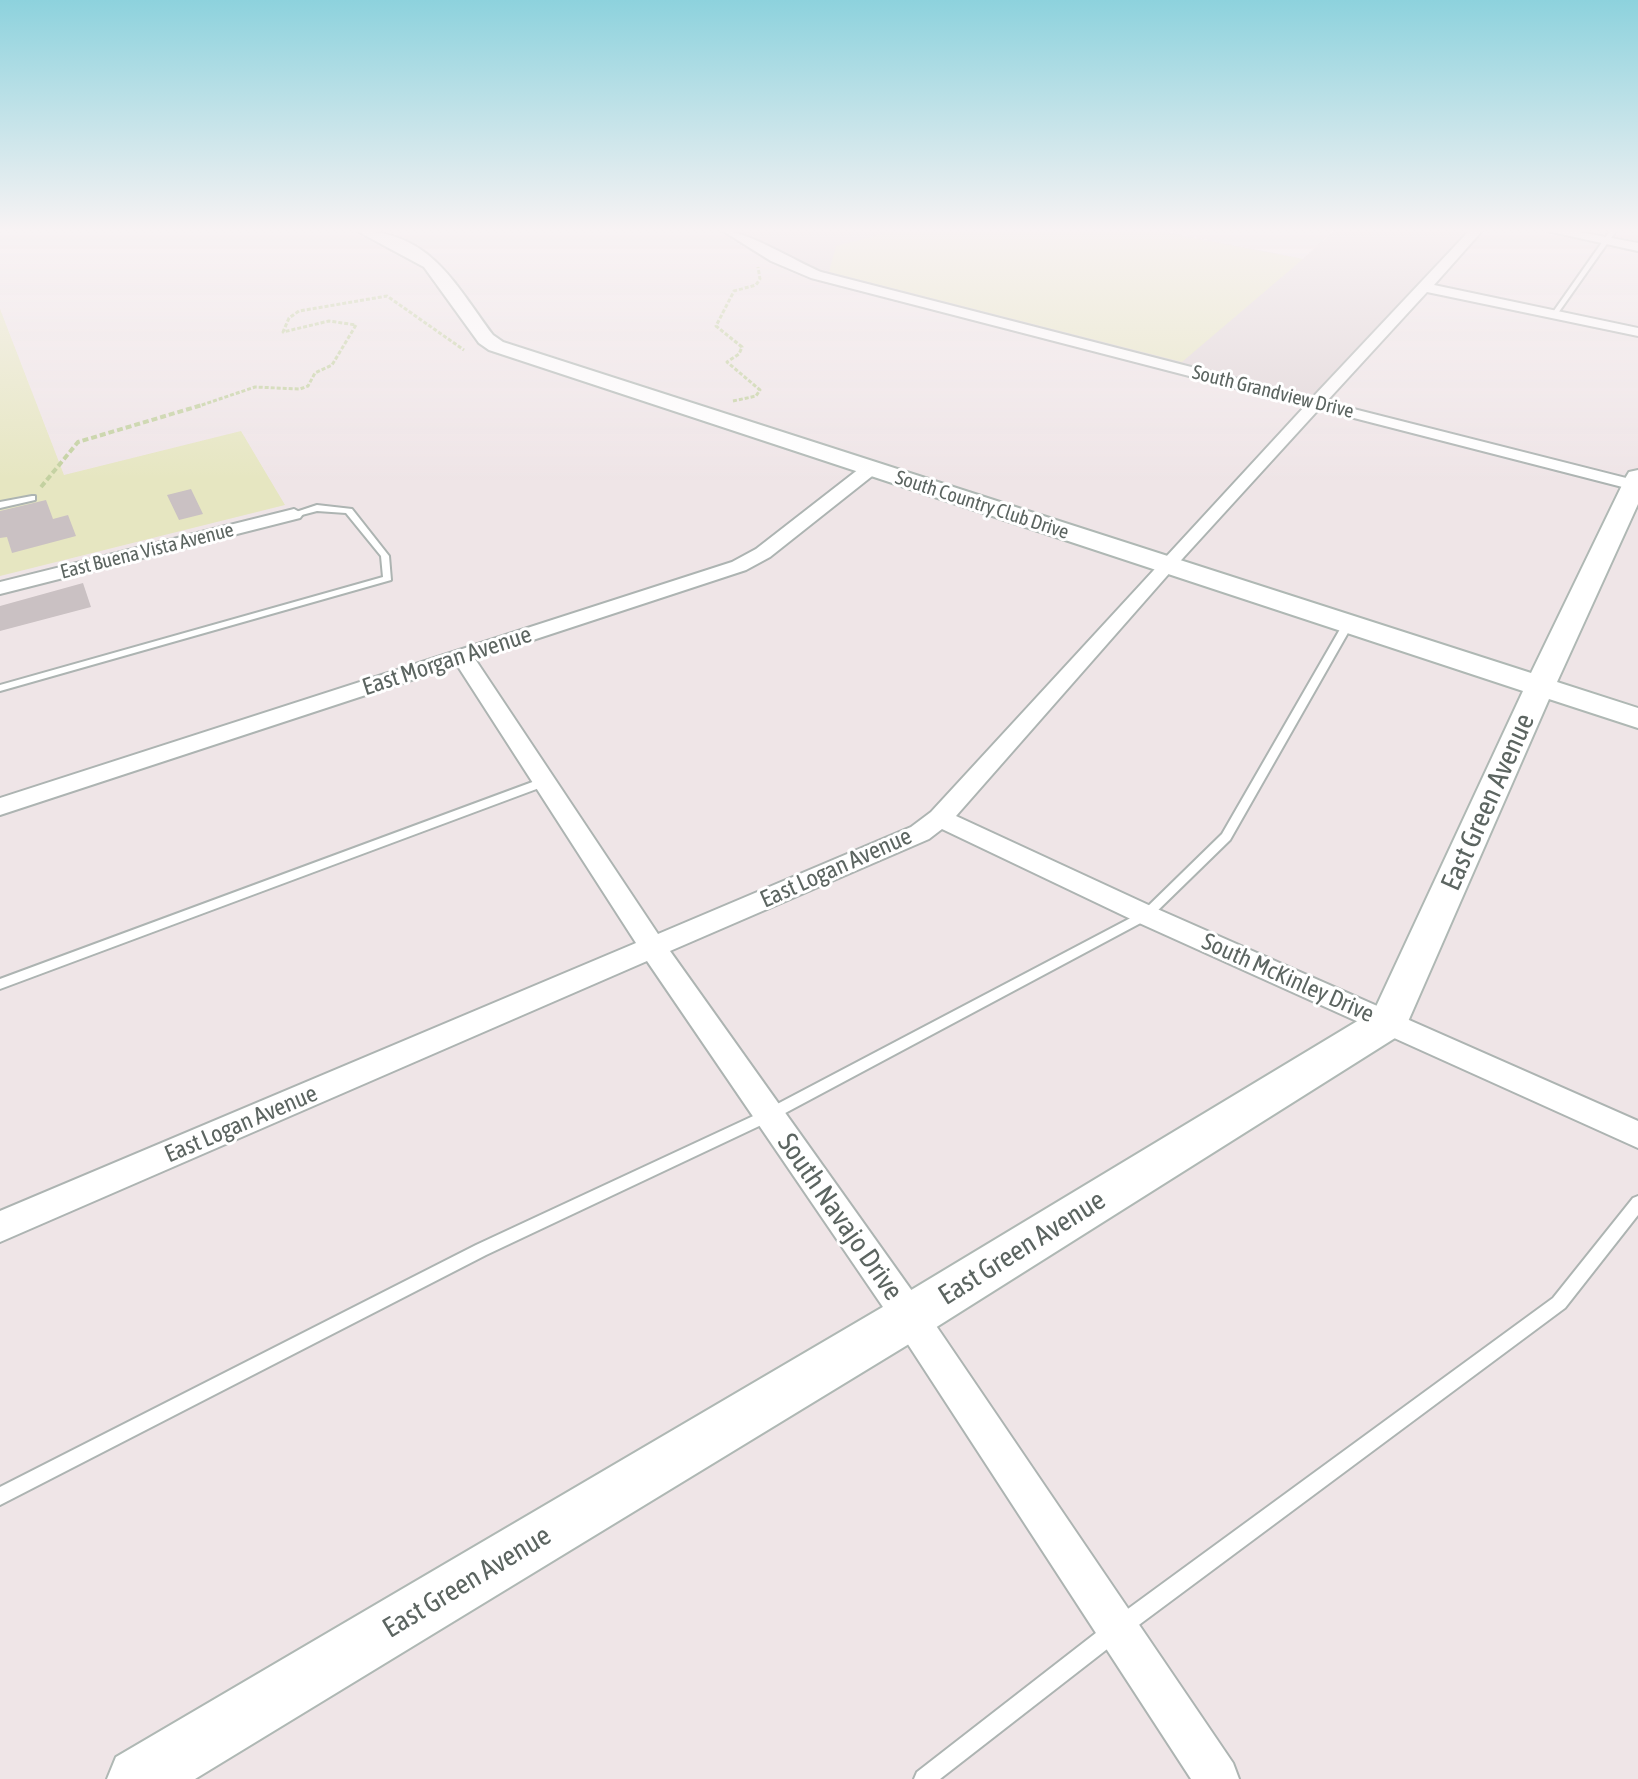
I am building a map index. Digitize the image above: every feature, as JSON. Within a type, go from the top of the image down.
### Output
[{"type":"main road","name":"South Country Club Drive","points":[[468,314],[486,339],[496,346],[1638,718]]},
{"type":"main road","name":"East Green Avenue","points":[[138,1779],[910,1317],[1389,1022],[1540,686],[1637,483]]},
{"type":"street","name":"South Grandview Drive","points":[[966,314],[1637,483]]},
{"type":"street","name":"East Logan Avenue","points":[[0,1227],[920,833],[940,818],[1166,565],[1400,314]]},
{"type":"street","points":[[1549,314],[1638,332]]},
{"type":"street","name":"East Morgan Avenue","points":[[0,807],[739,566],[763,553],[870,469]]},
{"type":"street","name":"East Buena Vista Avenue","points":[[0,588],[294,514]]},
{"type":"street","name":"South Navajo Drive","points":[[462,656],[653,948],[910,1317],[1217,1779]]},
{"type":"street","name":"South McKinley Drive","points":[[940,818],[1146,915],[1638,1135]]},
{"type":"lane","points":[[0,505],[32,498]]},
{"type":"lane","points":[[0,688],[388,578],[385,556],[349,511],[317,508],[294,514]]},
{"type":"lane","points":[[0,1496],[481,1250],[769,1115],[1146,915],[1226,837],[1348,624]]},
{"type":"lane","points":[[0,984],[546,781]]},
{"type":"lane","points":[[924,1779],[1117,1629],[1559,1303],[1638,1203]]},
{"type":"path","points":[[32,498],[78,442],[151,422],[255,387],[300,389],[308,386],[315,373],[332,365],[356,325],[324,321],[299,332],[283,332],[289,318],[295,314]]},
{"type":"path","points":[[413,314],[466,351]]},
{"type":"path","points":[[681,407],[748,399],[760,390],[727,362],[739,354],[742,347],[716,326],[722,314]]},
{"type":"shaded area","points":[[967,314],[1399,314],[1317,403]]},
{"type":"green space","points":[[0,314],[64,475],[241,431],[285,505],[0,576]]},
{"type":"green space","points":[[994,314],[1238,314],[1182,362]]},
{"type":"building","points":[[191,489],[203,514],[179,520],[167,495]]},
{"type":"building","points":[[46,500],[53,519],[68,515],[76,536],[12,553],[7,537],[0,538],[0,511]]},
{"type":"building","points":[[83,583],[91,607],[0,631],[0,606]]}]
